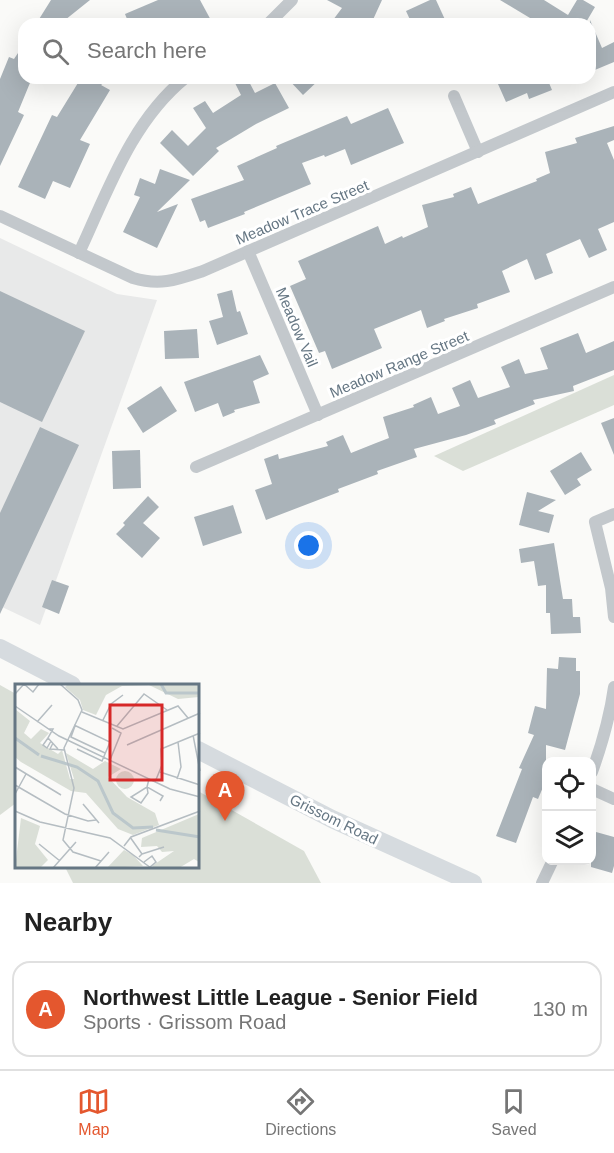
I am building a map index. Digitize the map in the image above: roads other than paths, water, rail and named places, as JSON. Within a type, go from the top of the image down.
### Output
[{"type":"main road","points":[[0,648],[70,684]]},
{"type":"main road","name":"Grissom Road","points":[[200,751],[332,819],[473,883]]},
{"type":"street","points":[[274,18],[292,0]]},
{"type":"street","points":[[79,253],[135,135],[158,103],[179,84]]},
{"type":"street","name":"Meadow Trace Street","points":[[0,216],[133,278],[147,282],[168,282],[202,271],[614,92]]},
{"type":"street","points":[[454,96],[478,152]]},
{"type":"street","name":"Meadow Vail","points":[[248,251],[318,415]]},
{"type":"street","name":"Meadow Range Street","points":[[196,467],[614,287]]},
{"type":"street","points":[[614,514],[595,522],[611,588],[614,617]]},
{"type":"street","points":[[596,760],[611,709],[614,687]]},
{"type":"street","points":[[596,791],[614,799]]},
{"type":"street","points":[[542,883],[551,865]]},
{"type":"place","name":"Northwest Little League - Senior Field","points":[[225,821]]}]
